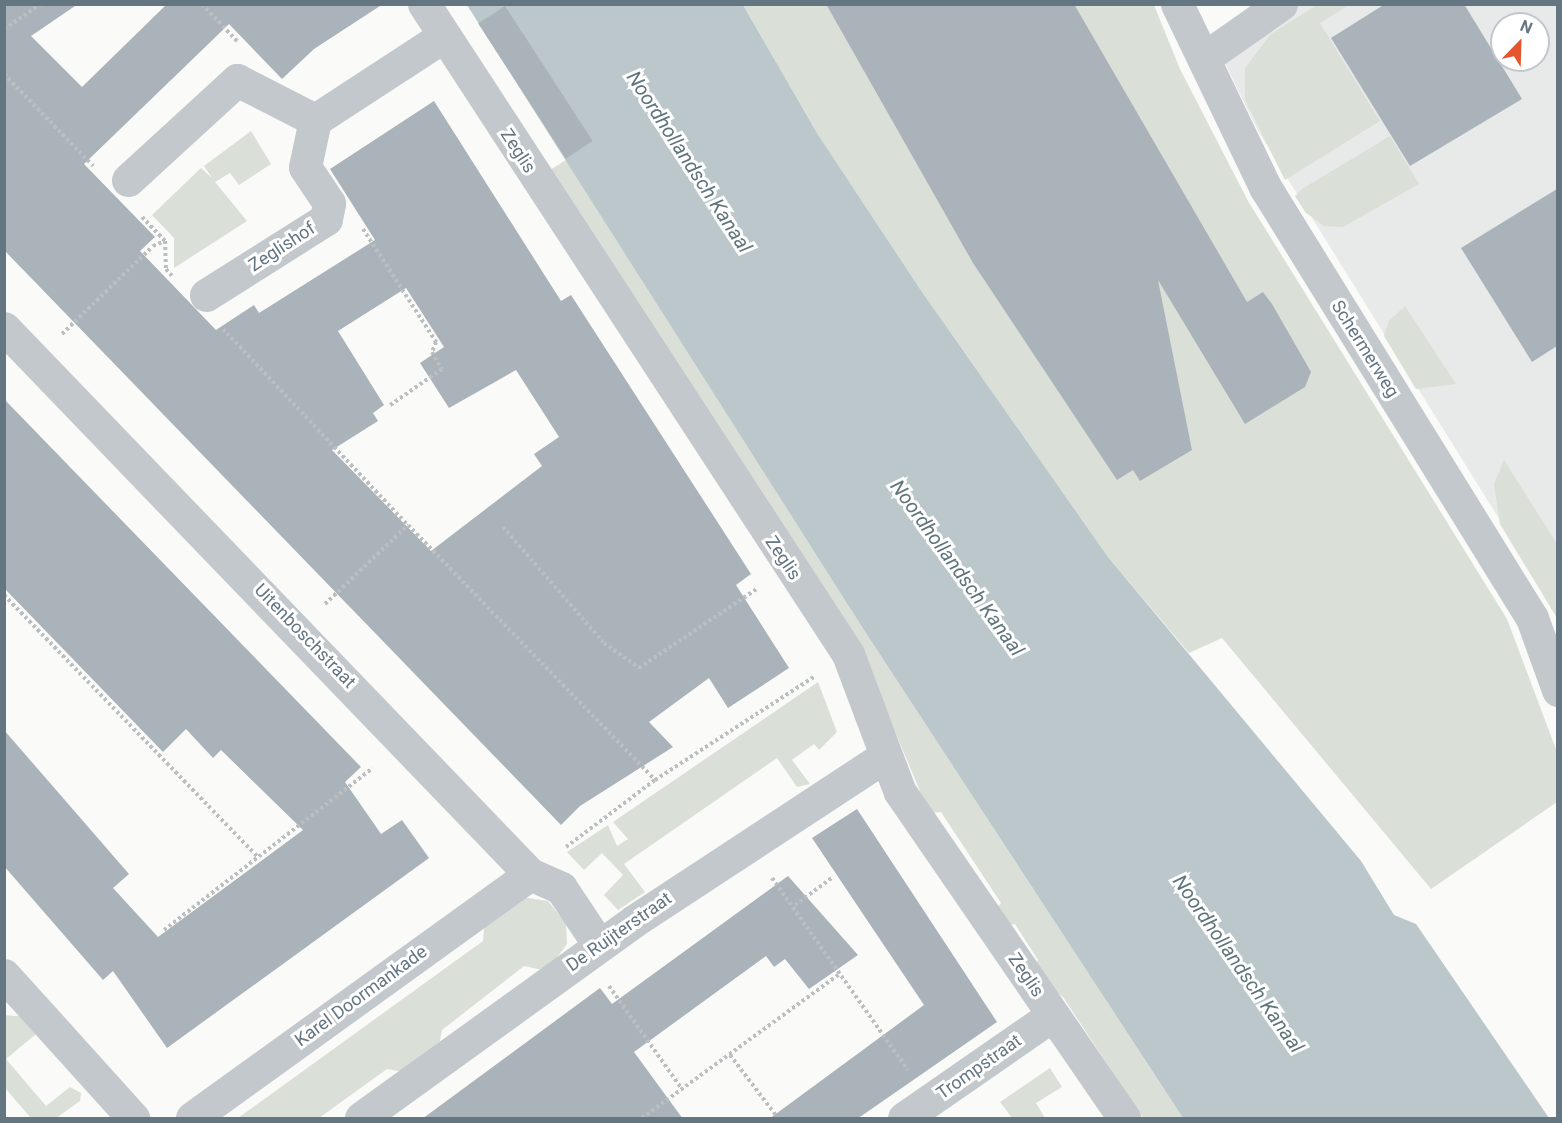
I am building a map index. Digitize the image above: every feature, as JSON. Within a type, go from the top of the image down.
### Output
[{"type":"street","name":"Zeglis","points":[[424,4],[789,567],[848,654],[884,757],[900,792],[1124,1119]]},
{"type":"street","name":"Schermerweg","points":[[1177,4],[1265,187],[1532,618],[1557,690]]},
{"type":"street","points":[[1203,58],[1281,4]]},
{"type":"street","points":[[128,180],[237,80],[315,120],[444,36]]},
{"type":"street","name":"Zeglishof","points":[[206,296],[330,211],[305,167],[315,120]]},
{"type":"street","name":"Uitenboschstraat","points":[[4,328],[405,739],[530,874],[561,888],[599,945]]},
{"type":"street","name":"De Ruijterstraat","points":[[361,1119],[599,945],[884,757]]},
{"type":"street","name":"Karel Doormankade","points":[[192,1119],[530,874]]},
{"type":"street","points":[[4,975],[133,1119]]},
{"type":"street","name":"Trompstraat","points":[[904,1119],[1053,1015]]},
{"type":"path","points":[[4,29],[41,4]]},
{"type":"path","points":[[202,4],[239,43],[237,80]]},
{"type":"path","points":[[330,211],[355,217],[436,342],[432,352],[442,369],[389,406]]},
{"type":"path","points":[[71,326],[153,246],[165,241]]},
{"type":"path","points":[[320,651],[340,632],[319,610],[408,525],[655,780]]},
{"type":"path","points":[[503,527],[604,643],[639,668],[789,567]]},
{"type":"path","points":[[4,595],[258,857]]},
{"type":"path","points":[[530,874],[655,780],[848,654]]},
{"type":"path","points":[[164,930],[350,790],[405,739]]},
{"type":"path","points":[[768,874],[795,904],[841,974],[930,1100]]},
{"type":"path","points":[[795,904],[833,877]]},
{"type":"path","points":[[642,1119],[841,974]]},
{"type":"path","points":[[603,978],[682,1089]]},
{"type":"path","points":[[730,1055],[778,1119]]},
{"type":"shaded area","points":[[743,5],[1154,5],[1180,69],[1248,201],[1507,619],[1557,752],[1557,802],[1431,889],[1222,638],[1189,653],[1108,557],[920,289],[817,133]]},
{"type":"shaded area","points":[[1272,5],[1557,5],[1557,621],[1552,604],[1258,131],[1215,43]]},
{"type":"shaded area","points":[[1317,5],[1349,5],[1320,23],[1380,121],[1285,180],[1245,100],[1245,68],[1271,34]]},
{"type":"shaded area","points":[[251,131],[271,164],[239,185],[230,173],[215,182],[247,221],[174,268],[174,238],[152,215],[201,168],[212,178],[204,166]]},
{"type":"shaded area","points":[[1390,136],[1419,184],[1343,227],[1324,226],[1305,212],[1295,196],[1302,189]]},
{"type":"shaded area","points":[[566,160],[862,627],[1183,1118],[1143,1118],[1063,997],[1032,971],[1038,960],[1015,924],[1004,926],[995,911],[1001,903],[941,812],[929,813],[856,637],[545,173]]},
{"type":"shaded area","points":[[1405,306],[1456,384],[1416,389],[1384,336],[1389,321]]},
{"type":"shaded area","points":[[1504,460],[1557,544],[1557,618],[1500,524],[1494,484]]},
{"type":"shaded area","points":[[818,682],[837,732],[819,750],[814,744],[792,760],[810,784],[797,787],[777,758],[624,864],[645,892],[618,910],[604,895],[623,875],[602,853],[584,870],[567,852],[608,825],[617,846],[628,839],[613,822]]},
{"type":"shaded area","points":[[521,897],[548,901],[566,924],[567,944],[547,971],[524,966],[442,1030],[439,1046],[403,1072],[387,1069],[319,1118],[238,1118],[483,941],[485,918]]},
{"type":"shaded area","points":[[4,1015],[28,1017],[36,1034],[6,1059],[46,1106],[70,1087],[81,1093],[80,1101],[56,1118],[31,1118],[5,1088]]},
{"type":"shaded area","points":[[1050,1068],[1062,1087],[1036,1103],[1045,1118],[1012,1118],[1000,1102]]},
{"type":"water","name":"Noordhollandsch Kanaal","points":[[467,5],[743,5],[817,133],[920,289],[1108,557],[1361,861],[1394,915],[1416,924],[1549,1118],[1183,1118],[862,627]]},
{"type":"building","points":[[4,4],[78,4],[31,36],[82,87],[167,4],[383,4],[314,49],[282,79],[229,24],[84,164],[155,237],[140,251],[216,330],[254,305],[259,313],[375,240],[330,169],[434,101],[561,301],[571,295],[751,574],[736,585],[789,668],[728,708],[709,678],[649,722],[673,747],[580,806],[561,825],[4,250]],"holes":[[[406,288],[444,347],[420,363],[449,408],[516,370],[559,437],[534,454],[542,466],[431,551],[332,450],[378,421],[373,413],[384,405],[338,331]]]},
{"type":"building","points":[[826,4],[1074,4],[1247,302],[1263,292],[1272,304],[1311,372],[1305,387],[1245,424],[1158,280],[1192,450],[1140,481],[1133,470],[1117,480],[973,263]]},
{"type":"building","points":[[1385,4],[1464,4],[1490,47],[1490,72],[1506,72],[1522,99],[1410,166],[1331,38]]},
{"type":"building","points":[[505,6],[593,141],[566,158],[478,23]]},
{"type":"building","points":[[1557,189],[1557,346],[1532,362],[1461,248]]},
{"type":"building","points":[[4,399],[361,767],[345,782],[381,834],[402,820],[429,858],[167,1048],[113,971],[103,980],[4,866],[4,730],[129,874],[113,888],[158,937],[303,830],[221,750],[213,758],[186,729],[163,752],[4,588]]},
{"type":"building","points":[[857,809],[997,1022],[857,1119],[769,1119],[924,1005],[812,838]]},
{"type":"building","points":[[788,876],[858,955],[809,989],[785,959],[774,967],[766,956],[634,1052],[683,1119],[422,1119],[600,988],[612,1004]]}]
